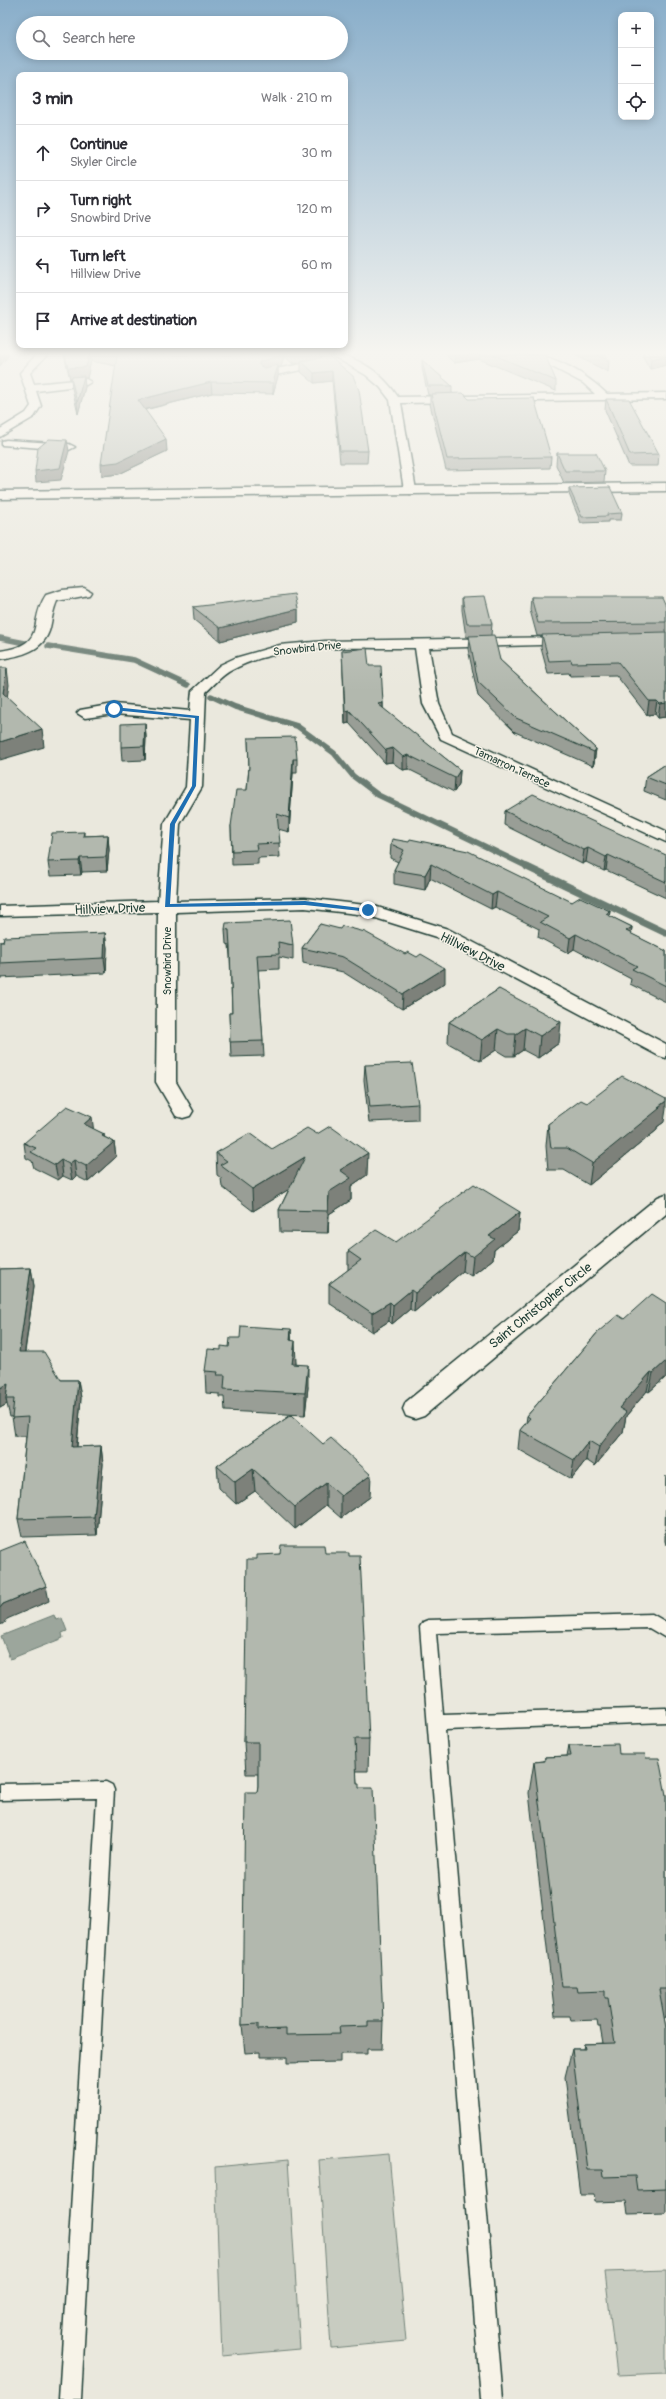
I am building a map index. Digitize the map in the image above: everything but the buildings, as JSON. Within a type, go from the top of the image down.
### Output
[{"type":"street","points":[[406,467],[410,490]]},
{"type":"street","points":[[0,495],[666,487]]},
{"type":"street","points":[[0,655],[16,653],[34,644],[42,632],[46,606],[50,598],[62,594],[84,592]]},
{"type":"street","name":"Snowbird Drive","points":[[183,1110],[166,1082],[167,906],[172,824],[194,786],[199,691],[225,668],[240,660],[280,649],[325,644],[587,641]]},
{"type":"street","name":"Tamarron Terrace","points":[[421,644],[431,704],[446,736],[666,837]]},
{"type":"street","points":[[85,713],[114,709],[197,716]]},
{"type":"street","name":"Hillview Drive","points":[[0,911],[305,903],[368,910],[442,933],[666,1052]]},
{"type":"street","name":"Saint Christopher Circle","points":[[415,1409],[666,1202]]},
{"type":"lane","points":[[492,2399],[428,1627],[652,1621],[666,1630]]},
{"type":"lane","points":[[435,1723],[666,1715]]},
{"type":"lane","points":[[0,1792],[106,1790],[70,2399]]},
{"type":"shaded area","points":[[54,1615],[56,1620],[62,1618],[67,1631],[62,1633],[63,1638],[10,1659],[1,1636]]},
{"type":"shaded area","points":[[389,2154],[406,2341],[331,2348],[319,2160]]},
{"type":"shaded area","points":[[288,2160],[300,2349],[222,2356],[215,2167]]},
{"type":"shaded area","points":[[666,2270],[666,2373],[617,2375],[605,2272]]},
{"type":"waterway","points":[[0,638],[25,643]]},
{"type":"waterway","points":[[48,646],[134,660],[188,685]]},
{"type":"waterway","points":[[211,696],[235,707],[297,726],[334,753],[353,776],[378,795],[530,868]]},
{"type":"waterway","points":[[527,867],[666,933]]},
{"type":"route","points":[[114,709],[197,716],[194,786],[172,824],[167,906],[305,903],[368,910]]}]
